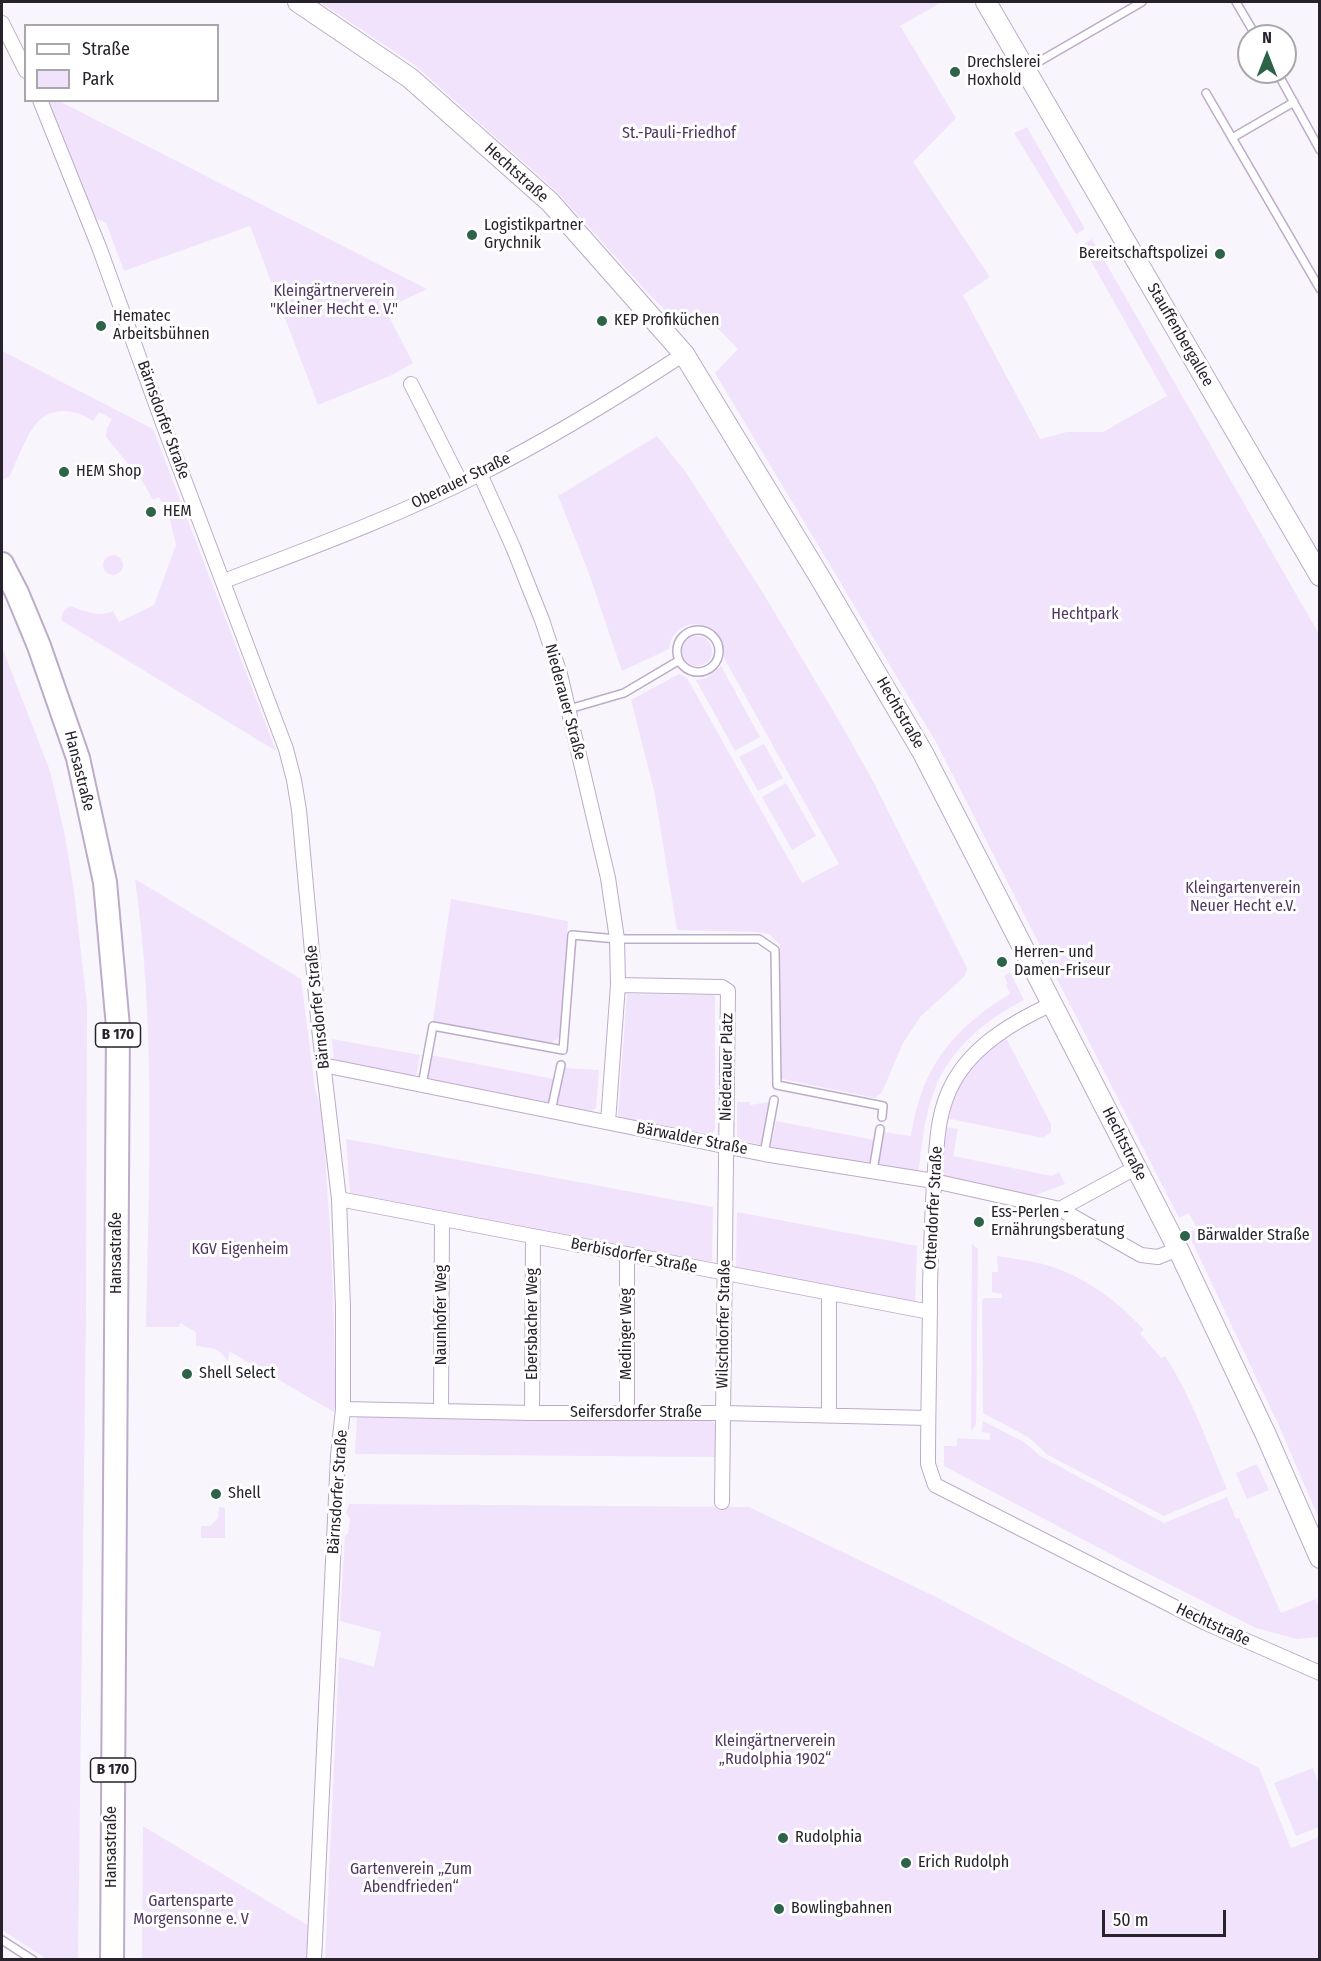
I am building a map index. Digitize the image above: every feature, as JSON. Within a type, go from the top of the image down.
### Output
[{"type":"main road","name":"Hansastraße","points":[[2,564],[39,646],[78,758],[105,882],[118,1027],[112,1959]]},
{"type":"street","name":"Hechtstraße","points":[[298,2],[410,78],[550,202],[684,354],[923,753],[1178,1249],[1266,1435],[1320,1558]]},
{"type":"street","name":"Stauffenbergallee","points":[[986,2],[1320,576]]},
{"type":"street","points":[[2,23],[24,67]]},
{"type":"street","name":"Bärnsdorfer Straße","points":[[41,102],[99,247],[286,749],[299,810],[323,1065],[339,1199],[343,1307],[343,1409],[338,1467],[314,1959]]},
{"type":"street","name":"Oberauer Straße","points":[[224,581],[354,531],[480,474],[538,442],[684,354]]},
{"type":"street","points":[[411,384],[461,483]]},
{"type":"street","name":"Niederauer Straße","points":[[480,474],[513,547],[542,620],[569,709],[608,878],[617,939]]},
{"type":"street","points":[[608,1122],[618,986],[617,939]]},
{"type":"street","name":"Niederauer Platz","points":[[618,986],[722,987],[728,991],[726,1146]]},
{"type":"street","name":"Ottendorfer Straße","points":[[928,1464],[934,1181],[938,1126],[942,1107],[954,1080],[974,1055],[1023,1017],[1052,1004]]},
{"type":"street","name":"Bärwalder Straße","points":[[323,1065],[764,1154],[934,1181],[1060,1209],[1141,1255],[1158,1257],[1178,1249]]},
{"type":"street","name":"Wilschdorfer Straße","points":[[722,1502],[726,1146]]},
{"type":"street","points":[[1060,1209],[1137,1167]]},
{"type":"street","name":"Berbisdorfer Straße","points":[[339,1199],[930,1312]]},
{"type":"street","name":"Naunhofer Weg","points":[[441,1411],[442,1219]]},
{"type":"street","name":"Ebersbacher Weg","points":[[532,1413],[533,1236]]},
{"type":"street","name":"Medinger Weg","points":[[627,1254],[627,1413]]},
{"type":"street","points":[[829,1293],[829,1416]]},
{"type":"street","name":"Seifersdorfer Straße","points":[[343,1409],[532,1413],[723,1413],[928,1418]]},
{"type":"street","name":"Hechtstraße","points":[[928,1464],[934,1485],[1206,1623],[1320,1673]]},
{"type":"lane","points":[[1026,69],[1142,2]]},
{"type":"lane","points":[[1236,2],[1249,24]]},
{"type":"lane","points":[[1283,84],[1320,150]]},
{"type":"lane","points":[[1206,93],[1320,289]]},
{"type":"lane","points":[[1232,138],[1294,102]]},
{"type":"lane","points":[[703,630],[716,641],[718,656],[716,662],[708,670],[691,672],[678,661],[676,647],[683,635],[703,630]]},
{"type":"lane","points":[[569,709],[624,693],[678,661]]},
{"type":"lane","points":[[551,1111],[562,1058],[572,935],[617,939],[759,939],[775,950],[776,1087],[883,1106],[882,1117]]},
{"type":"lane","points":[[422,1085],[433,1026],[562,1058]]},
{"type":"lane","points":[[764,1154],[774,1100]]},
{"type":"lane","points":[[873,1170],[880,1129]]},
{"type":"lane","points":[[2,1940],[33,1959]]},
{"type":"green space","name":"Hechtpark","points":[[320,2],[942,2],[900,26],[956,118],[913,162],[990,277],[963,295],[1040,439],[1067,432],[1103,432],[1167,396],[1082,245],[1092,239],[1319,634],[1319,1519],[1280,1428],[1188,1233],[1197,1228],[1189,1213],[1179,1218],[937,744],[715,373],[738,349],[703,313],[684,330],[557,192],[416,66]]},
{"type":"green space","name":"Kleingärtnerverein \"Kleiner Hecht e. V.\"","points":[[48,102],[61,102],[427,289],[385,309],[413,363],[392,375],[318,405],[250,226],[124,271],[106,223],[93,217]]},
{"type":"green space","points":[[1027,127],[1085,229],[1076,234],[1014,133]]},
{"type":"green space","points":[[2,351],[153,429],[276,751],[61,620],[63,612],[70,606],[97,614],[113,611],[119,622],[154,605],[176,545],[170,520],[159,497],[153,500],[143,482],[106,437],[107,428],[112,419],[99,412],[93,421],[78,413],[62,411],[41,419],[28,436],[10,476],[2,480]]},
{"type":"green space","points":[[657,436],[685,471],[763,593],[838,719],[873,781],[967,968],[965,976],[921,1016],[903,1043],[882,1092],[875,1098],[782,1079],[780,945],[769,934],[677,930],[654,790],[631,700],[679,674],[687,678],[802,883],[839,864],[724,658],[722,645],[717,635],[708,628],[689,625],[680,629],[673,637],[669,649],[622,671],[588,571],[558,496]]},
{"type":"green space","points":[[113,555],[120,558],[123,565],[120,572],[113,575],[106,572],[103,565],[106,558]]},
{"type":"green space","points":[[697,636],[708,640],[712,651],[708,662],[697,666],[686,662],[682,651],[686,640]]},
{"type":"green space","points":[[2,647],[50,771],[65,836],[74,891],[87,1005],[86,1310],[78,1959],[47,1959],[2,1930]]},
{"type":"green space","points":[[721,666],[760,737],[735,751],[696,680],[707,678]]},
{"type":"green space","points":[[764,744],[783,778],[758,791],[739,757]]},
{"type":"green space","points":[[786,783],[816,836],[792,850],[762,797]]},
{"type":"green space","name":"KGV Eigenheim","points":[[135,879],[301,979],[315,1089],[324,1138],[333,1296],[336,1403],[334,1412],[229,1351],[228,1362],[222,1353],[215,1349],[196,1346],[196,1332],[180,1323],[179,1327],[146,1327],[150,1103],[146,990]]},
{"type":"green space","points":[[451,899],[568,921],[560,1036],[551,1044],[433,1021]]},
{"type":"green space","points":[[1010,972],[1024,1000],[996,1017],[970,1037],[949,1062],[934,1091],[928,1111],[918,1174],[877,1166],[883,1132],[911,1136],[916,1112],[931,1070],[942,1053],[971,1021],[1010,994],[1004,976]]},
{"type":"green space","points":[[627,994],[715,995],[715,1127],[713,1133],[707,1134],[622,1119],[618,1115]]},
{"type":"green space","points":[[1005,1036],[1051,1124],[1051,1132],[1043,1138],[946,1118],[968,1072]]},
{"type":"green space","points":[[332,1039],[420,1055],[416,1077],[334,1061]]},
{"type":"green space","points":[[430,1055],[554,1079],[549,1104],[427,1080]]},
{"type":"green space","points":[[564,1068],[599,1070],[596,1108],[592,1111],[557,1106]]},
{"type":"green space","points":[[737,1102],[750,1102],[750,1105],[769,1102],[761,1145],[737,1139]]},
{"type":"green space","points":[[776,1121],[874,1140],[869,1166],[771,1148]]},
{"type":"green space","points":[[945,1127],[958,1129],[953,1156],[1052,1176],[1059,1172],[1065,1184],[1031,1197],[949,1180],[944,1176],[943,1171]]},
{"type":"green space","points":[[346,1139],[713,1207],[712,1262],[350,1193]]},
{"type":"green space","points":[[737,1212],[917,1246],[915,1303],[736,1268]]},
{"type":"green space","points":[[972,1244],[978,1249],[976,1425],[971,1431]]},
{"type":"green space","points":[[997,1256],[1054,1267],[1083,1280],[1122,1308],[1144,1330],[1140,1333],[1161,1358],[1165,1356],[1175,1372],[1227,1489],[1164,1516],[1048,1455],[1028,1437],[983,1413],[982,1300],[1002,1298],[1002,1294],[992,1292],[992,1272],[998,1272]]},
{"type":"green space","points":[[357,1417],[710,1419],[715,1424],[715,1457],[355,1454]]},
{"type":"green space","points":[[983,1421],[1024,1442],[1040,1456],[1164,1523],[1227,1497],[1236,1519],[1239,1518],[1281,1613],[1316,1599],[1319,1609],[1319,1637],[1297,1639],[1256,1628],[944,1466],[944,1446],[957,1446],[957,1438],[990,1440],[990,1433],[982,1432]]},
{"type":"green space","points":[[1257,1464],[1269,1490],[1247,1499],[1236,1473]]},
{"type":"green space","name":"Kleingärtnerverein „Rudolphia 1902“","points":[[349,1504],[749,1507],[938,1598],[1259,1768],[1291,1848],[1319,1837],[1319,1959],[325,1960],[339,1657],[374,1667],[381,1632],[340,1621],[345,1536],[348,1534],[350,1519],[346,1513]]},
{"type":"green space","points":[[219,1507],[225,1508],[225,1538],[201,1538],[201,1526],[210,1526],[218,1518]]},
{"type":"green space","points":[[1313,1768],[1319,1785],[1319,1827],[1296,1836],[1274,1783]]},
{"type":"green space","name":"Gartensparte Morgensonne e. V","points":[[143,1826],[309,1926],[307,1959],[142,1960]]},
{"type":"place","name":"Drechslerei Hoxhold","points":[[955,72]]},
{"type":"place","name":"Logistikpartner Grychnik","points":[[472,235]]},
{"type":"place","name":"Bereitschaftspolizei","points":[[1220,254]]},
{"type":"place","name":"KEP Profiküchen","points":[[602,321]]},
{"type":"place","name":"Hematec Arbeitsbühnen","points":[[101,326]]},
{"type":"place","name":"HEM Shop","points":[[64,472]]},
{"type":"place","name":"HEM","points":[[151,512]]},
{"type":"place","name":"Herren- und Damen-Friseur","points":[[1002,962]]},
{"type":"place","name":"Ess-Perlen - Ernährungsberatung","points":[[979,1222]]},
{"type":"place","name":"Bärwalder Straße","points":[[1185,1236]]},
{"type":"place","name":"Shell Select","points":[[187,1374]]},
{"type":"place","name":"Shell","points":[[216,1494]]},
{"type":"place","name":"Rudolphia","points":[[783,1838]]},
{"type":"place","name":"Erich Rudolph","points":[[906,1863]]},
{"type":"place","name":"Bowlingbahnen","points":[[779,1909]]},
{"type":"park label","name":"St.-Pauli-Friedhof","points":[[679,134]]},
{"type":"park label","name":"Kleingartenverein Neuer Hecht e.V.","points":[[1243,898]]},
{"type":"park label","name":"Gartenverein „Zum Abendfrieden“","points":[[411,1879]]}]
